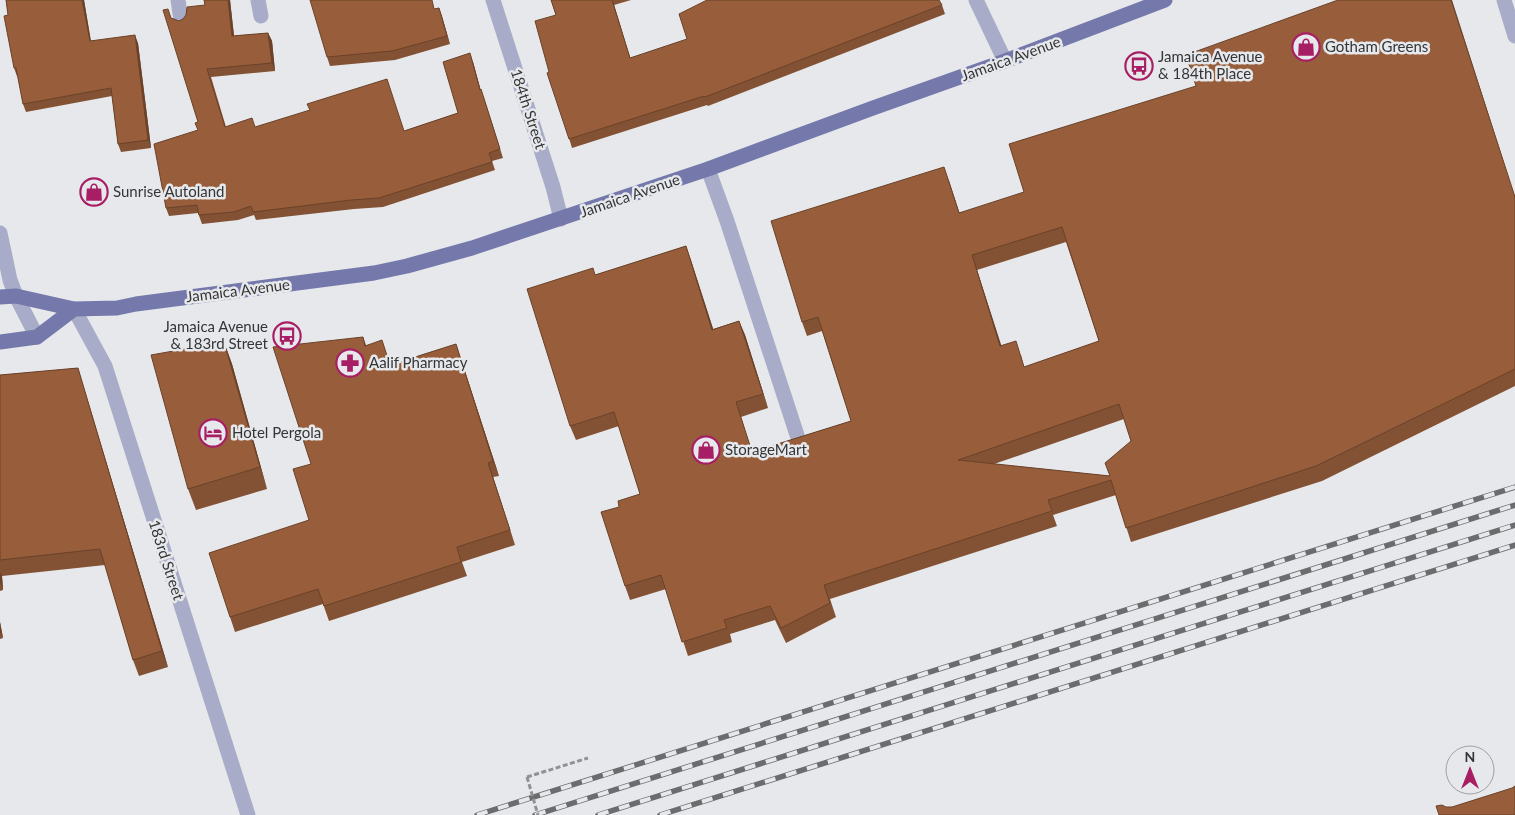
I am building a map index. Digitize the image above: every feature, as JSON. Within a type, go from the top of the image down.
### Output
[{"type":"main road","name":"Jamaica Avenue","points":[[0,298],[16,296],[74,309],[117,308],[374,273],[438,258],[708,169],[1005,61],[1164,0]]},
{"type":"main road","points":[[0,342],[37,337],[74,309]]},
{"type":"street","points":[[178,0],[181,20]]},
{"type":"street","points":[[258,0],[261,16]]},
{"type":"street","name":"184th Street","points":[[493,0],[553,187],[561,219]]},
{"type":"street","points":[[976,0],[1005,61]]},
{"type":"street","points":[[1504,0],[1515,36]]},
{"type":"street","points":[[708,169],[727,221],[797,435]]},
{"type":"street","points":[[0,233],[10,280],[37,337]]},
{"type":"street","name":"183rd Street","points":[[74,309],[104,366],[248,815]]},
{"type":"path","points":[[538,815],[527,777],[588,758]]},
{"type":"building","points":[[6,0],[82,0],[90,41],[135,35],[148,140],[118,144],[111,88],[23,104],[4,16],[8,15]]},
{"type":"building","points":[[204,0],[228,0],[232,36],[268,33],[272,63],[207,69],[225,127],[252,118],[255,127],[310,110],[307,104],[387,79],[404,131],[458,113],[443,62],[470,53],[500,149],[489,153],[492,162],[379,198],[253,212],[251,206],[234,212],[199,215],[197,205],[166,208],[154,144],[198,130],[195,123],[198,122],[163,10],[168,9],[171,18],[179,21],[186,15],[187,7],[205,5]]},
{"type":"building","points":[[310,0],[432,0],[434,9],[439,8],[447,36],[392,51],[327,57]]},
{"type":"building","points":[[551,0],[612,0],[630,58],[687,39],[679,14],[707,0],[939,0],[942,5],[705,97],[569,139],[547,73],[549,72],[535,21],[556,15]]},
{"type":"building","points":[[1338,0],[1451,0],[1515,197],[1515,369],[1316,466],[1126,528],[1111,480],[1048,500],[1052,511],[824,585],[830,603],[781,628],[770,606],[724,620],[727,628],[682,642],[661,575],[625,586],[601,512],[619,507],[618,501],[640,494],[614,412],[570,426],[527,289],[593,268],[595,275],[686,246],[712,330],[739,321],[763,394],[736,402],[752,452],[851,421],[818,317],[802,322],[771,221],[944,167],[959,213],[1024,192],[1009,144],[1196,86],[1186,55]],"holes":[[[1062,227],[1099,341],[1024,367],[1016,341],[1000,346],[972,255]],[[1119,404],[1131,441],[1105,463],[1110,476],[958,460]]]},
{"type":"building","points":[[363,337],[365,346],[382,340],[390,365],[456,344],[493,461],[488,463],[510,530],[457,547],[461,562],[324,606],[318,589],[230,617],[209,553],[309,520],[293,469],[311,464],[273,347]]},
{"type":"building","name":"Hotel Pergola","points":[[224,342],[260,467],[188,489],[151,355]]},
{"type":"building","points":[[78,368],[162,651],[133,660],[100,549],[0,560],[0,375]]},
{"type":"building","points":[[1515,786],[1515,815],[1439,815],[1436,806],[1452,807],[1495,795]]},
{"type":"railway","points":[[477,815],[1515,487]]},
{"type":"railway","points":[[535,815],[1515,505]]},
{"type":"railway","points":[[598,815],[1515,525]]},
{"type":"railway","points":[[660,815],[1515,545]]},
{"type":"place","name":"Gotham Greens","points":[[1306,47]]},
{"type":"place","name":"Jamaica Avenue & 184th Place","points":[[1139,66]]},
{"type":"place","name":"Sunrise Autoland","points":[[94,192]]},
{"type":"place","name":"Jamaica Avenue & 183rd Street","points":[[287,336]]},
{"type":"place","name":"Aalif Pharmacy","points":[[350,363]]},
{"type":"place","name":"Hotel Pergola","points":[[213,433]]},
{"type":"place","name":"StorageMart","points":[[706,450]]}]
